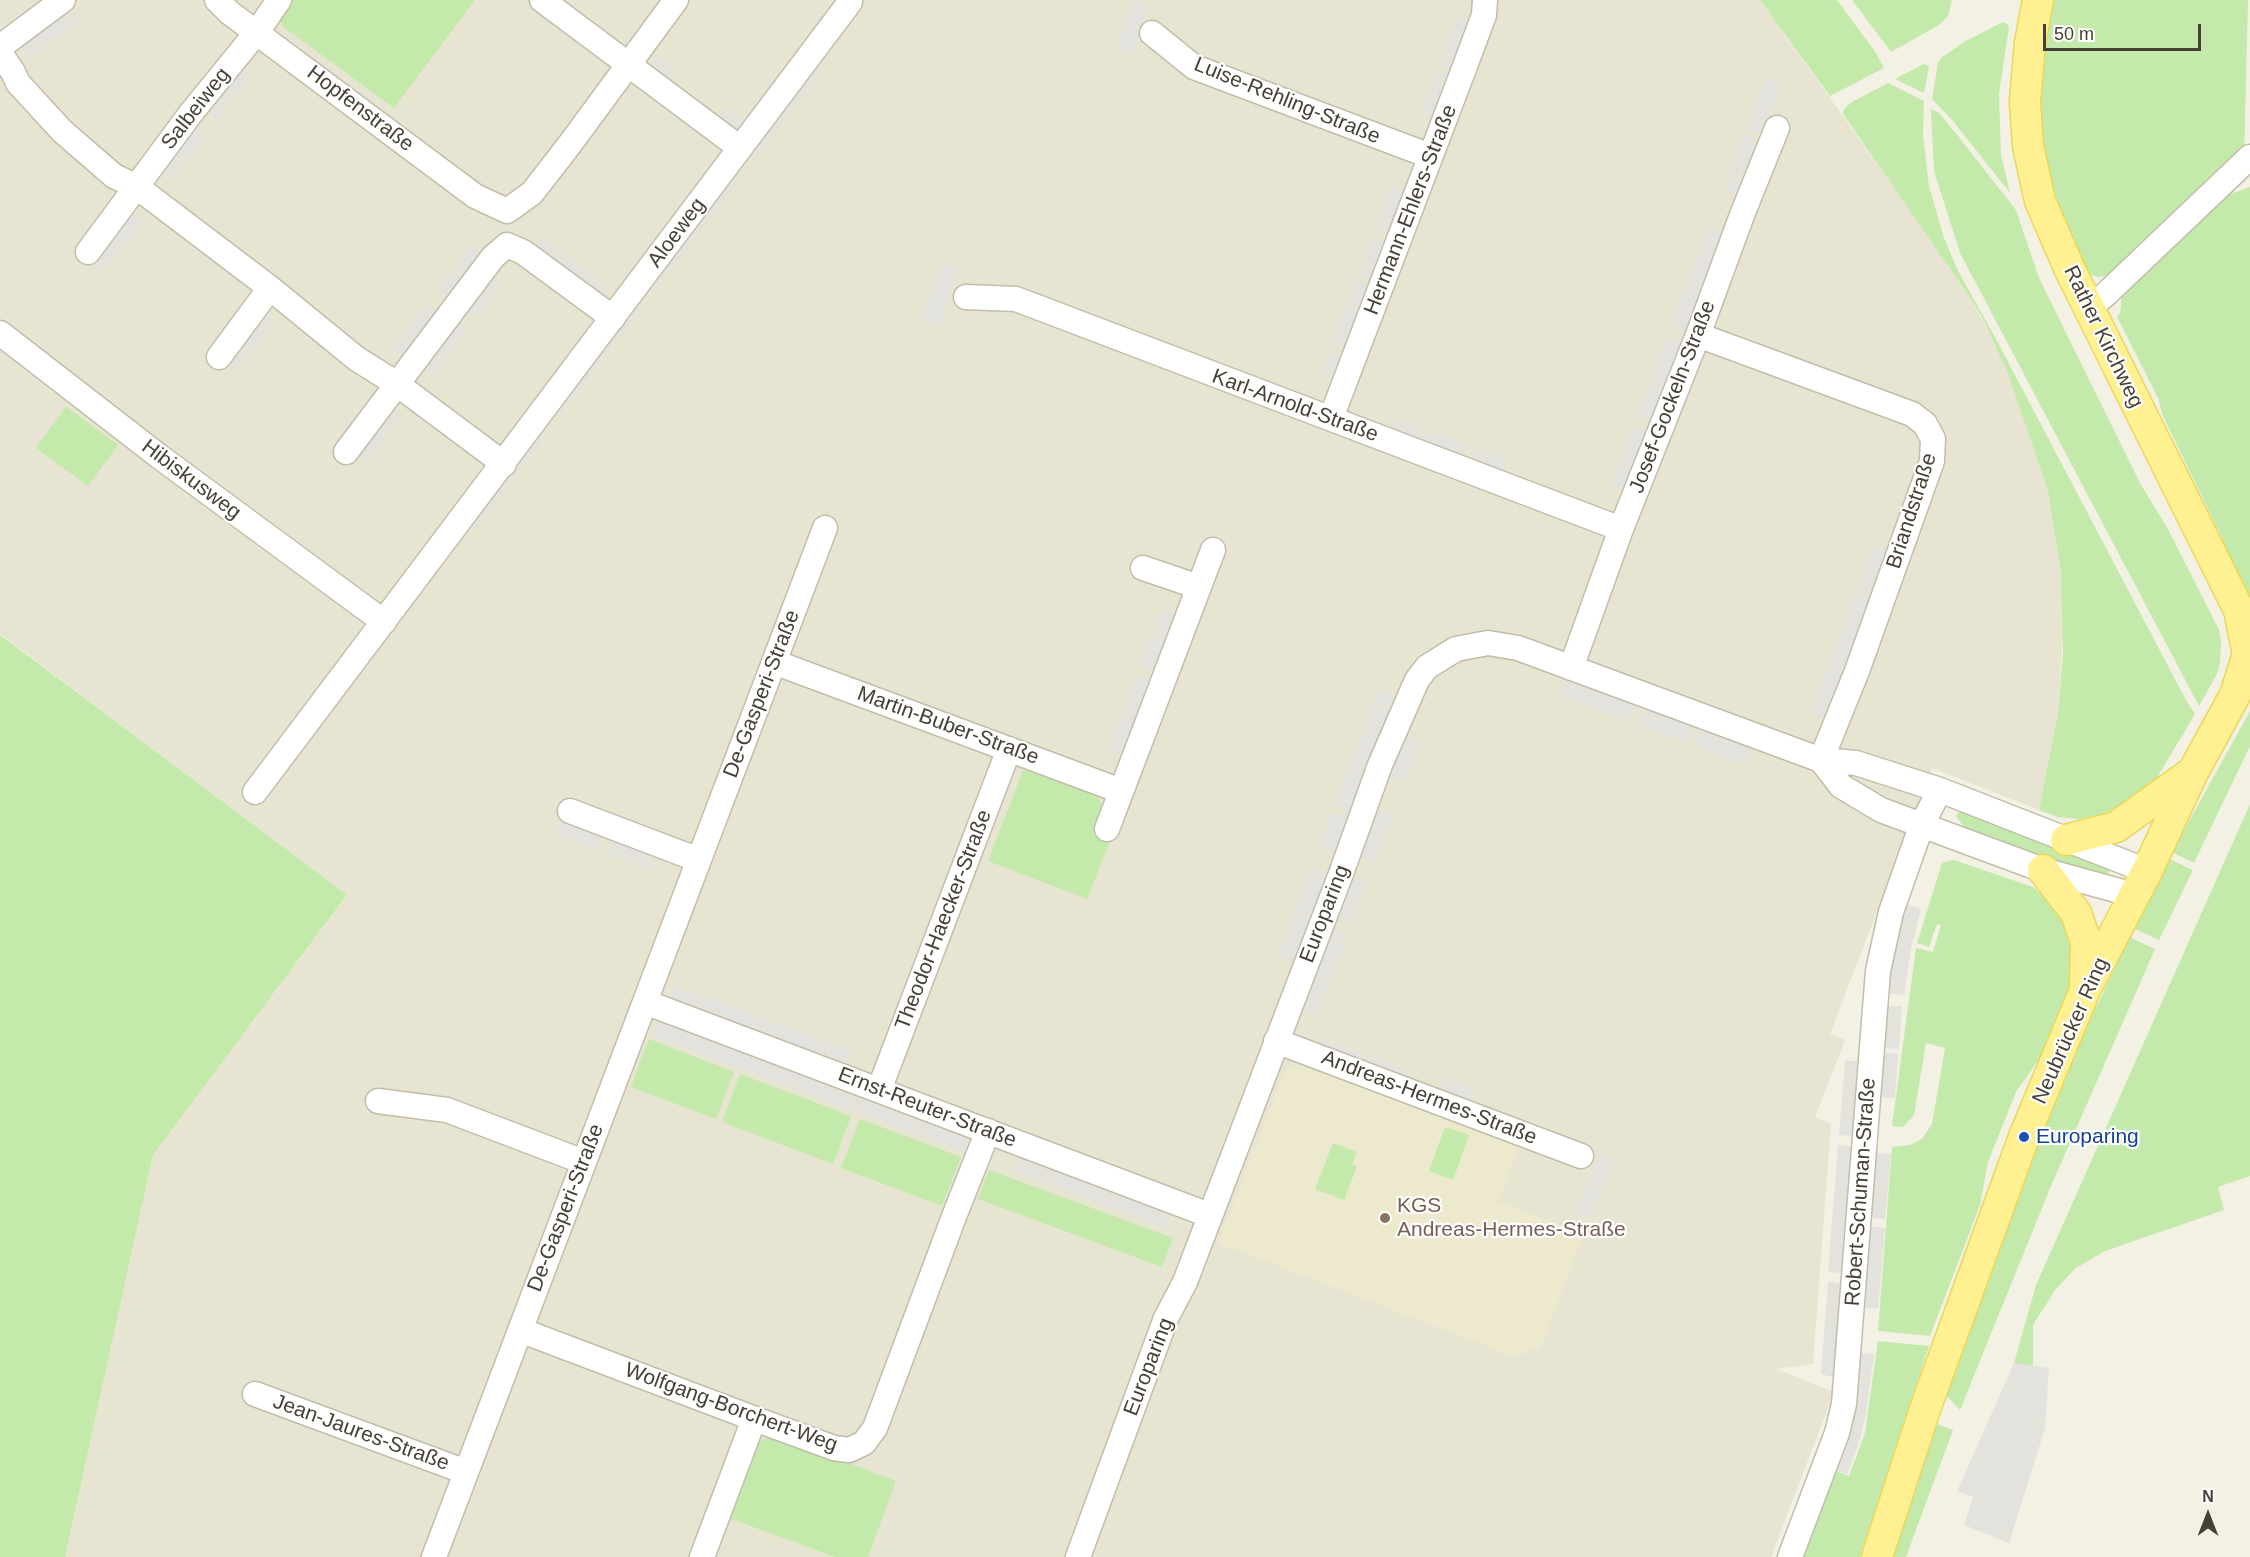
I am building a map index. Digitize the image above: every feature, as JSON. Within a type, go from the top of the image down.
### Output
[{"type":"main road","name":"Rather Kirchweg","points":[[2038,0],[2026,75],[2028,146],[2035,183],[2045,214],[2089,308],[2239,610],[2249,656]]},
{"type":"main road","name":"Neubrücker Ring","points":[[1877,1557],[1925,1409],[2020,1148],[2085,990],[2193,772],[2235,695],[2249,656]]},
{"type":"main road","points":[[2066,840],[2116,827],[2193,772]]},
{"type":"main road","points":[[2043,870],[2076,913],[2086,942],[2085,990]]},
{"type":"street","points":[[0,47],[63,0]]},
{"type":"street","name":"Hopfenstraße","points":[[216,0],[476,196],[507,212]]},
{"type":"street","name":"Salbeiweg","points":[[88,252],[191,113],[257,32],[279,0]]},
{"type":"street","points":[[542,0],[740,148]]},
{"type":"street","points":[[346,452],[493,257],[507,245],[507,212],[532,192],[676,0]]},
{"type":"street","name":"Hermann-Ehlers-Straße","points":[[1330,418],[1405,228],[1484,15],[1485,0]]},
{"type":"street","name":"Aloeweg","points":[[384,622],[614,318],[849,1]]},
{"type":"street","name":"Luise-Rehling-Straße","points":[[1152,33],[1194,67],[1430,156]]},
{"type":"street","points":[[0,53],[18,83],[62,131],[114,176],[137,187],[270,288],[300,315],[357,359],[397,384],[504,464]]},
{"type":"street","name":"Josef-Gockeln-Straße","points":[[1571,668],[1621,529],[1777,128]]},
{"type":"street","points":[[2089,308],[2250,157]]},
{"type":"street","points":[[507,245],[523,252],[614,318]]},
{"type":"street","points":[[219,357],[270,288]]},
{"type":"street","name":"Karl-Arnold-Straße","points":[[966,297],[1016,299],[1621,529]]},
{"type":"street","name":"Hibiskusweg","points":[[0,333],[169,464],[384,622]]},
{"type":"street","name":"Briandstraße","points":[[1698,335],[1912,414],[1925,424],[1933,439],[1932,461],[1857,671],[1821,760]]},
{"type":"street","name":"De-Gasperi-Straße","points":[[434,1557],[825,528]]},
{"type":"street","points":[[1107,829],[1213,550]]},
{"type":"street","points":[[1143,568],[1199,587]]},
{"type":"street","points":[[255,792],[384,622]]},
{"type":"street","name":"Europaring","points":[[1078,1557],[1166,1318],[1185,1282],[1380,765],[1417,680],[1427,667],[1456,649],[1488,643],[1518,648],[1821,760],[1856,763],[1940,790],[2066,840],[2140,883]]},
{"type":"street","name":"Martin-Buber-Straße","points":[[774,662],[1121,791]]},
{"type":"street","name":"Theodor-Haecker-Straße","points":[[879,1090],[1009,749]]},
{"type":"street","points":[[1821,760],[1840,786],[1881,810],[2043,870],[2140,883]]},
{"type":"street","points":[[1922,824],[1940,790]]},
{"type":"street","points":[[570,811],[699,860]]},
{"type":"street","name":"Robert-Schuman-Straße","points":[[1790,1557],[1837,1433],[1844,1404],[1878,970],[1891,912],[1922,824]]},
{"type":"street","name":"Ernst-Reuter-Straße","points":[[645,1002],[1209,1215]]},
{"type":"street","name":"Andreas-Hermes-Straße","points":[[1276,1041],[1581,1156]]},
{"type":"street","points":[[378,1101],[447,1110],[584,1162]]},
{"type":"street","name":"Wolfgang-Borchert-Weg","points":[[520,1330],[754,1419],[834,1448],[849,1450],[864,1443],[875,1428],[988,1131]]},
{"type":"street","name":"Jean-Jaures-Straße","points":[[255,1394],[466,1472]]},
{"type":"street","points":[[702,1557],[754,1419]]},
{"type":"shaded area","points":[[0,0],[1760,0],[1940,252],[1995,342],[2048,491],[2059,548],[2064,619],[2058,713],[2039,810],[1932,768],[1830,1034],[1845,1040],[1815,1117],[1831,1124],[1813,1364],[1776,1369],[1834,1392],[1771,1557],[65,1557],[153,1155],[347,896],[0,634]]},
{"type":"shaded area","points":[[1133,1],[1149,7],[1132,53],[1117,47]]},
{"type":"shaded area","points":[[68,5],[80,20],[31,56],[21,42]]},
{"type":"shaded area","points":[[1457,16],[1473,22],[1454,71],[1438,65]]},
{"type":"shaded area","points":[[656,55],[676,70],[665,84],[645,70]]},
{"type":"shaded area","points":[[238,66],[251,76],[217,119],[204,109]]},
{"type":"shaded area","points":[[817,66],[821,70],[753,160],[749,156]]},
{"type":"shaded area","points":[[1437,70],[1452,76],[1436,117],[1421,112]]},
{"type":"shaded area","points":[[1766,79],[1781,85],[1762,134],[1747,128]]},
{"type":"shaded area","points":[[724,107],[749,126],[738,140],[713,120]]},
{"type":"shaded area","points":[[192,128],[205,138],[172,181],[159,171]]},
{"type":"shaded area","points":[[1744,134],[1760,140],[1739,194],[1724,188]]},
{"type":"shaded area","points":[[730,181],[735,184],[655,290],[651,286]]},
{"type":"shaded area","points":[[1391,187],[1407,193],[1391,235],[1375,229]]},
{"type":"shaded area","points":[[131,213],[143,222],[103,272],[91,263]]},
{"type":"shaded area","points":[[1708,229],[1724,235],[1687,332],[1671,326]]},
{"type":"shaded area","points":[[543,237],[606,284],[596,297],[534,249]]},
{"type":"shaded area","points":[[1371,238],[1388,244],[1375,280],[1358,274]]},
{"type":"shaded area","points":[[472,245],[484,255],[452,298],[440,289]]},
{"type":"shaded area","points":[[943,262],[960,269],[940,325],[922,318]]},
{"type":"shaded area","points":[[490,276],[502,284],[478,316],[467,307]]},
{"type":"shaded area","points":[[1357,278],[1373,285],[1348,347],[1332,341]]},
{"type":"shaded area","points":[[427,305],[439,315],[406,358],[394,349]]},
{"type":"shaded area","points":[[636,306],[640,310],[561,414],[557,411]]},
{"type":"shaded area","points":[[263,312],[275,321],[237,370],[226,361]]},
{"type":"shaded area","points":[[456,323],[467,332],[434,375],[422,366]]},
{"type":"shaded area","points":[[1667,337],[1683,343],[1653,422],[1637,416]]},
{"type":"shaded area","points":[[1329,353],[1345,359],[1337,379],[1321,373]]},
{"type":"shaded area","points":[[389,408],[400,417],[368,460],[356,451]]},
{"type":"shaded area","points":[[1395,418],[1422,428],[1417,442],[1390,433]]},
{"type":"shaded area","points":[[1634,425],[1650,431],[1627,491],[1611,485]]},
{"type":"shaded area","points":[[1428,431],[1468,445],[1463,459],[1423,445]]},
{"type":"shaded area","points":[[537,436],[542,440],[475,530],[470,526]]},
{"type":"shaded area","points":[[1475,448],[1508,460],[1503,474],[1470,462]]},
{"type":"shaded area","points":[[1873,548],[1890,553],[1826,719],[1810,713]]},
{"type":"shaded area","points":[[1162,611],[1178,617],[1156,671],[1139,665]]},
{"type":"shaded area","points":[[1136,676],[1152,682],[1123,757],[1108,751]]},
{"type":"shaded area","points":[[1567,679],[1636,706],[1629,722],[1561,695]]},
{"type":"shaded area","points":[[1378,690],[1394,696],[1350,812],[1335,806]]},
{"type":"shaded area","points":[[1646,710],[1694,727],[1688,743],[1640,726]]},
{"type":"shaded area","points":[[1700,730],[1752,749],[1746,765],[1694,746]]},
{"type":"shaded area","points":[[1405,735],[1421,741],[1406,782],[1390,776]]},
{"type":"shaded area","points":[[1377,809],[1393,815],[1375,863],[1360,857]]},
{"type":"shaded area","points":[[1332,812],[1348,818],[1335,852],[1319,846]]},
{"type":"shaded area","points":[[561,819],[603,834],[597,850],[555,834]]},
{"type":"shaded area","points":[[614,838],[656,854],[650,870],[608,854]]},
{"type":"shaded area","points":[[1311,867],[1327,873],[1293,962],[1278,956]]},
{"type":"shaded area","points":[[1353,875],[1368,881],[1352,922],[1337,917]]},
{"type":"shaded area","points":[[1904,903],[1921,909],[1911,949],[1904,995],[1886,993],[1892,952]]},
{"type":"shaded area","points":[[1332,928],[1348,934],[1317,1016],[1301,1009]]},
{"type":"shaded area","points":[[673,985],[853,1052],[847,1068],[667,1001]]},
{"type":"shaded area","points":[[1884,1006],[1902,1006],[1899,1049],[1882,1048]]},
{"type":"shaded area","points":[[658,1020],[970,1136],[964,1152],[652,1036]]},
{"type":"shaded area","points":[[1323,1040],[1403,1069],[1412,1082],[1317,1046]]},
{"type":"shaded area","points":[[1881,1052],[1898,1054],[1895,1098],[1878,1097]]},
{"type":"shaded area","points":[[1845,1060],[1861,1062],[1856,1136],[1839,1135]]},
{"type":"shaded area","name":"KGS Andreas-Hermes-Straße","points":[[1305,1065],[1519,1148],[1499,1202],[1584,1234],[1541,1346],[1516,1357],[1218,1243],[1284,1072],[1293,1066]]},
{"type":"shaded area","points":[[1442,1078],[1472,1088],[1473,1106],[1442,1093]]},
{"type":"shaded area","points":[[1838,1145],[1855,1147],[1845,1273],[1828,1272]]},
{"type":"shaded area","points":[[1875,1153],[1891,1154],[1885,1219],[1869,1218]]},
{"type":"shaded area","points":[[1599,1154],[1614,1160],[1592,1218],[1576,1212]]},
{"type":"shaded area","points":[[1021,1156],[1171,1213],[1166,1229],[1015,1171]]},
{"type":"shaded area","points":[[1869,1226],[1885,1228],[1878,1309],[1862,1307]]},
{"type":"shaded area","points":[[1828,1282],[1843,1283],[1836,1378],[1821,1374]]},
{"type":"shaded area","points":[[1858,1353],[1874,1354],[1866,1414],[1860,1440],[1847,1474],[1833,1469]]},
{"type":"shaded area","points":[[2014,1363],[2049,1368],[2045,1428],[2009,1543],[1964,1525],[1973,1497],[1957,1491]]},
{"type":"green space","points":[[289,0],[475,0],[394,108],[281,25],[281,16]]},
{"type":"green space","points":[[1760,0],[1837,0],[1876,53],[1884,68],[1830,96]]},
{"type":"green space","points":[[1852,0],[1952,0],[1948,16],[1939,25],[1891,52]]},
{"type":"green space","points":[[2055,0],[2248,0],[2244,158],[2111,275],[2098,277],[2088,274],[2064,229],[2044,163],[2039,103],[2045,34]]},
{"type":"green space","points":[[2003,22],[2009,27],[1999,94],[2001,155],[2010,193],[1953,121],[1932,99],[1938,63],[1941,58],[1964,42]]},
{"type":"green space","points":[[1924,64],[1929,66],[1924,93],[1895,79]]},
{"type":"green space","points":[[1888,83],[1924,101],[1923,135],[1929,186],[1944,238],[1958,271],[2195,714],[2155,781],[2122,806],[2095,817],[2078,819],[2057,817],[2039,810],[2058,713],[2063,653],[2061,572],[2048,491],[2007,371],[1983,319],[1843,114],[1844,109],[1852,102]]},
{"type":"green space","points":[[1931,109],[1939,113],[2016,210],[2039,278],[2141,485],[2168,529],[2219,630],[2220,663],[2216,676],[2199,706],[1960,253],[1934,171]]},
{"type":"green space","points":[[2250,187],[2250,594],[2230,560],[2221,536],[2163,416],[2158,398],[2117,317],[2120,313],[2122,295],[2222,197]]},
{"type":"green space","points":[[66,407],[118,445],[88,486],[36,448]]},
{"type":"green space","points":[[0,635],[347,895],[153,1155],[65,1557],[0,1557]]},
{"type":"green space","points":[[2250,711],[2250,746],[2194,863],[2172,852]]},
{"type":"green space","points":[[1033,769],[1095,792],[1101,802],[1102,813],[1093,835],[1110,842],[1087,899],[988,861],[1023,771]]},
{"type":"green space","points":[[2250,804],[2250,1176],[2218,1187],[2224,1210],[2105,1251],[2076,1268],[2055,1290],[2033,1325],[2033,1367],[2014,1363],[2036,1285]]},
{"type":"green space","points":[[1959,811],[2111,868],[2103,882],[1966,830],[1956,816]]},
{"type":"green space","points":[[2169,859],[2193,870],[2159,940],[2133,928]]},
{"type":"green space","points":[[1954,860],[2033,887],[2055,906],[2069,931],[2074,957],[2072,980],[2039,1059],[2016,1092],[1988,1162],[1980,1205],[1930,1336],[1878,1331],[1892,1147],[1910,1145],[1922,1139],[1932,1124],[1945,1048],[1926,1043],[1914,1115],[1903,1127],[1892,1126],[1916,948],[1933,952],[1941,925],[1937,924],[1929,947],[1917,943],[1942,863]]},
{"type":"green space","points":[[2129,937],[2155,949],[2051,1186],[1960,1410],[1941,1390],[2085,1021],[2098,1004]]},
{"type":"green space","points":[[649,1039],[734,1072],[716,1119],[631,1087]]},
{"type":"green space","points":[[740,1074],[851,1116],[833,1164],[722,1122]]},
{"type":"green space","points":[[860,1119],[961,1157],[942,1206],[841,1168]]},
{"type":"green space","points":[[1445,1127],[1469,1135],[1453,1180],[1429,1171]]},
{"type":"green space","points":[[1333,1143],[1357,1152],[1352,1164],[1357,1166],[1344,1200],[1315,1189]]},
{"type":"green space","points":[[989,1170],[1173,1238],[1162,1267],[978,1199]]},
{"type":"green space","points":[[1878,1341],[1929,1346],[1860,1557],[1803,1557],[1834,1470],[1849,1476],[1865,1433]]},
{"type":"green space","points":[[1931,1422],[1953,1430],[1906,1557],[1882,1557]]},
{"type":"green space","points":[[780,1437],[896,1481],[868,1557],[835,1557],[726,1517],[752,1451],[763,1439]]},
{"type":"place","name":"Europaring","points":[[2024,1137]]},
{"type":"place","name":"KGS Andreas-Hermes-Straße","points":[[1385,1218]]}]
